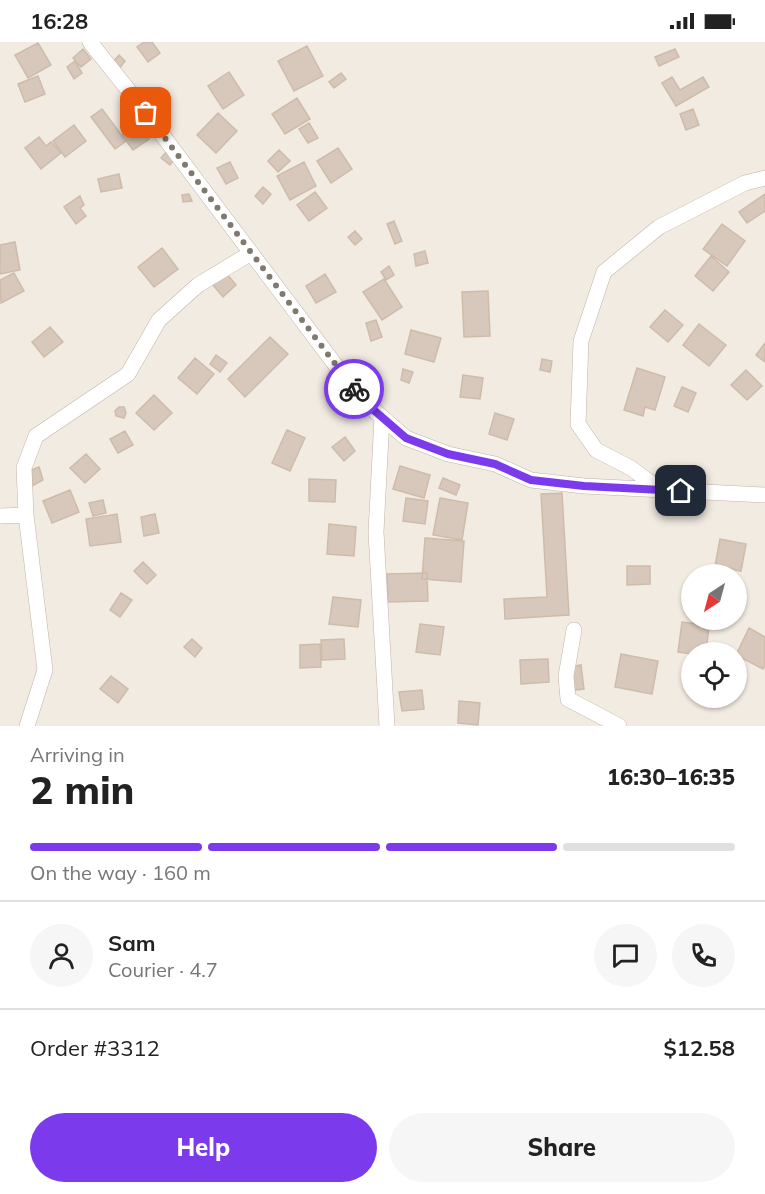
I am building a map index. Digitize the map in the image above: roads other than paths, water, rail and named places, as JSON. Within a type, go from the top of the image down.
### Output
[{"type":"street","points":[[90,42],[361,399],[406,438],[448,454],[495,464],[531,480],[584,486],[765,495]]},
{"type":"street","points":[[660,490],[631,468],[596,450],[578,424],[581,341],[604,272],[660,227],[745,183],[765,178]]},
{"type":"street","points":[[27,726],[45,670],[26,515],[24,468],[36,436],[128,374],[159,320],[198,285],[251,253]]},
{"type":"street","points":[[382,417],[376,531],[387,726]]},
{"type":"street","points":[[0,516],[26,515]]},
{"type":"street","points":[[574,630],[566,676],[568,699],[620,726]]}]
